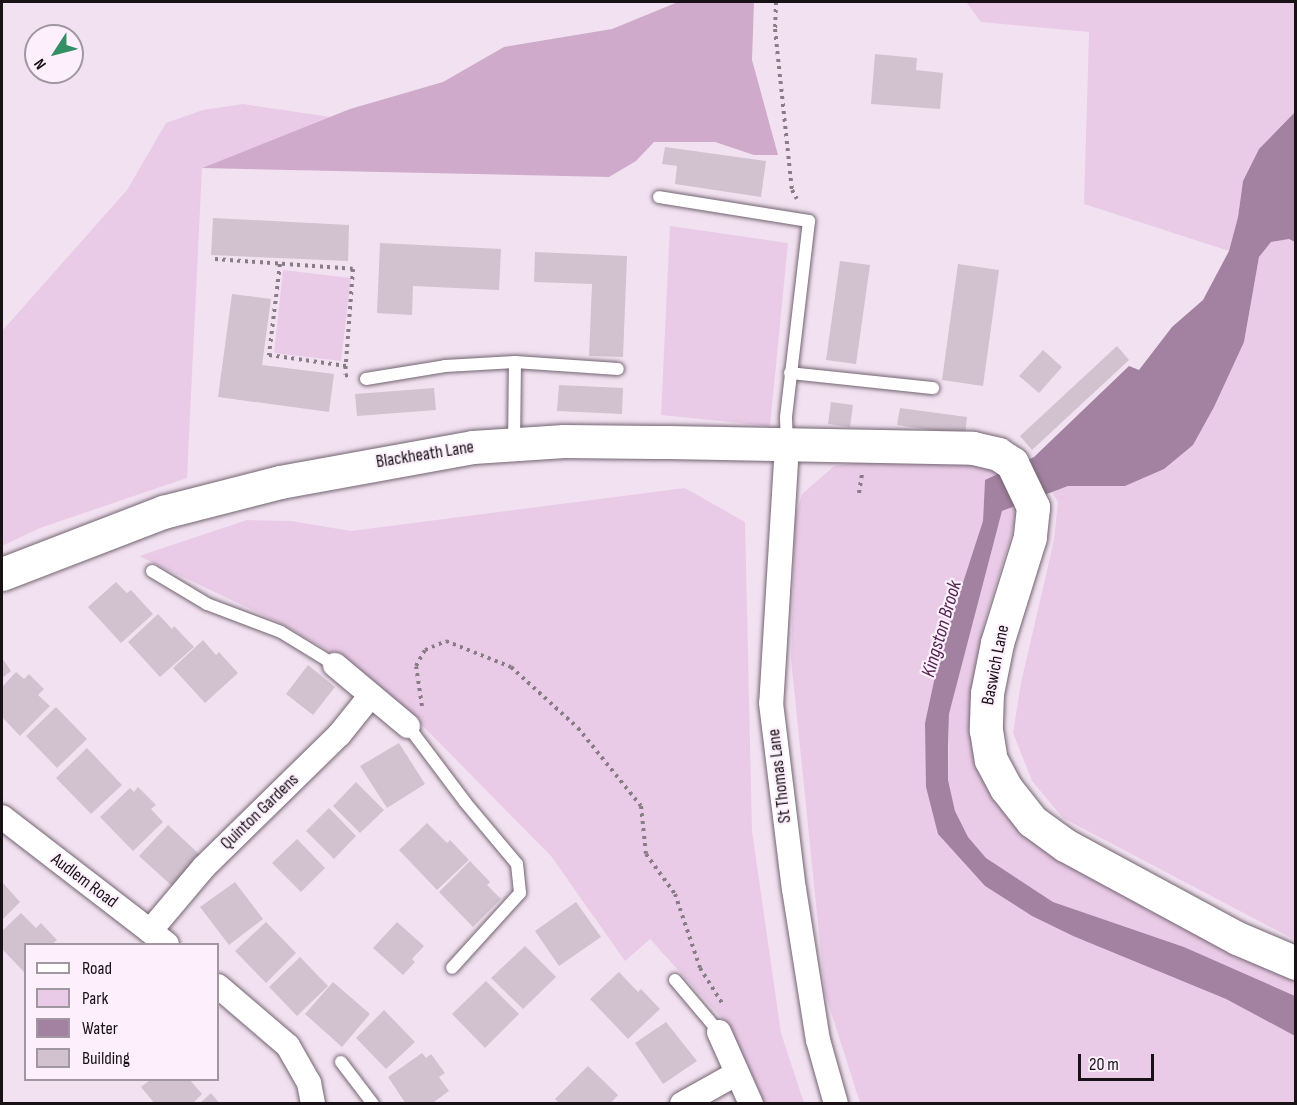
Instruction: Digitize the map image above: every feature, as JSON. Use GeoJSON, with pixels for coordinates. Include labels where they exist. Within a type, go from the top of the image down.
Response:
{"type":"FeatureCollection","features":[{"type":"Feature","properties":{"kind":"street","name":"Blackheath Lane"},"geometry":{"type":"LineString","coordinates":[[2,574],[163,512],[280,482],[368,464],[472,447],[514,443],[668,442],[864,446]]}},
{"type":"Feature","properties":{"kind":"street","name":"St Thomas Lane"},"geometry":{"type":"LineString","coordinates":[[787,445],[771,703],[794,889],[814,1017],[836,1104]]}},
{"type":"Feature","properties":{"kind":"street","name":"Baswich Lane"},"geometry":{"type":"LineString","coordinates":[[864,446],[973,448],[998,454],[1012,463],[1033,507],[1030,537],[998,643],[987,693],[986,730],[991,760],[1006,788],[1032,821],[1065,845],[1237,938],[1296,963]]}},
{"type":"Feature","properties":{"kind":"street"},"geometry":{"type":"LineString","coordinates":[[335,665],[408,726]]}},
{"type":"Feature","properties":{"kind":"street","name":"Quinton Gardens"},"geometry":{"type":"LineString","coordinates":[[158,938],[204,867],[339,735],[371,695]]}},
{"type":"Feature","properties":{"kind":"street","name":"Audlem Road"},"geometry":{"type":"LineString","coordinates":[[2,817],[158,938]]}},
{"type":"Feature","properties":{"kind":"street"},"geometry":{"type":"LineString","coordinates":[[219,987],[288,1046],[309,1083],[313,1104]]}},
{"type":"Feature","properties":{"kind":"street"},"geometry":{"type":"LineString","coordinates":[[719,1032],[751,1104]]}},
{"type":"Feature","properties":{"kind":"street"},"geometry":{"type":"LineString","coordinates":[[682,1104],[736,1074]]}},
{"type":"Feature","properties":{"kind":"lane"},"geometry":{"type":"LineString","coordinates":[[659,196],[809,221],[790,373],[786,418],[787,445]]}},
{"type":"Feature","properties":{"kind":"lane"},"geometry":{"type":"LineString","coordinates":[[514,362],[514,443]]}},
{"type":"Feature","properties":{"kind":"lane"},"geometry":{"type":"LineString","coordinates":[[366,380],[445,366],[514,362],[618,369]]}},
{"type":"Feature","properties":{"kind":"lane"},"geometry":{"type":"LineString","coordinates":[[790,373],[933,388]]}},
{"type":"Feature","properties":{"kind":"lane"},"geometry":{"type":"LineString","coordinates":[[152,571],[207,604],[281,632],[335,665]]}},
{"type":"Feature","properties":{"kind":"lane"},"geometry":{"type":"LineString","coordinates":[[408,726],[465,802],[517,864],[520,893],[452,968]]}},
{"type":"Feature","properties":{"kind":"lane"},"geometry":{"type":"LineString","coordinates":[[675,980],[719,1032]]}},
{"type":"Feature","properties":{"kind":"lane"},"geometry":{"type":"LineString","coordinates":[[341,1062],[373,1104]]}},
{"type":"Feature","properties":{"kind":"path"},"geometry":{"type":"LineString","coordinates":[[776,2],[775,29],[792,190],[809,221]]}},
{"type":"Feature","properties":{"kind":"path"},"geometry":{"type":"LineString","coordinates":[[215,259],[353,269],[345,375],[366,380]]}},
{"type":"Feature","properties":{"kind":"path"},"geometry":{"type":"LineString","coordinates":[[279,264],[269,355],[346,366]]}},
{"type":"Feature","properties":{"kind":"path"},"geometry":{"type":"LineString","coordinates":[[408,726],[422,705],[416,666],[425,650],[446,641],[511,667],[578,728],[641,806],[646,854],[675,894],[700,968],[723,1006]]}},
{"type":"Feature","properties":{"kind":"green space"},"geometry":{"type":"Polygon","coordinates":[[[966,2],[1295,2],[1295,112],[1259,149],[1243,181],[1238,217],[1229,251],[1084,204],[1089,32],[981,22],[966,2]]]}},
{"type":"Feature","properties":{"kind":"green space"},"geometry":{"type":"Polygon","coordinates":[[[243,104],[331,117],[202,168],[187,478],[40,528],[2,546],[2,331],[127,190],[166,123],[203,110],[243,104]]]}},
{"type":"Feature","properties":{"kind":"green space"},"geometry":{"type":"Polygon","coordinates":[[[670,226],[788,243],[770,426],[661,415],[670,226]]]}},
{"type":"Feature","properties":{"kind":"green space"},"geometry":{"type":"Polygon","coordinates":[[[1289,239],[1295,242],[1295,940],[1063,818],[1032,781],[1013,733],[1021,683],[1054,540],[1058,502],[1052,492],[1068,486],[1125,486],[1193,445],[1244,342],[1259,257],[1270,242],[1289,239]]]}},
{"type":"Feature","properties":{"kind":"green space"},"geometry":{"type":"Polygon","coordinates":[[[283,270],[351,278],[341,361],[274,353],[283,270]]]}},
{"type":"Feature","properties":{"kind":"green space"},"geometry":{"type":"Polygon","coordinates":[[[881,460],[1001,464],[1006,471],[985,481],[983,521],[940,653],[925,723],[938,834],[985,886],[1032,916],[1073,936],[1226,999],[1295,1036],[1295,1103],[860,1103],[825,993],[791,659],[795,517],[802,494],[834,466],[881,460]]]}},
{"type":"Feature","properties":{"kind":"green space"},"geometry":{"type":"Polygon","coordinates":[[[685,488],[745,522],[752,831],[781,1033],[804,1103],[765,1103],[727,1024],[650,939],[625,961],[551,856],[412,715],[347,661],[282,624],[139,556],[247,520],[291,521],[351,531],[685,488]]]}},
{"type":"Feature","properties":{"kind":"green space"},"geometry":{"type":"Polygon","coordinates":[[[1021,504],[984,623],[971,704],[1030,836],[1149,911],[1295,975],[1295,996],[1184,947],[1053,902],[986,858],[968,837],[955,811],[948,780],[949,714],[1002,511],[1021,504]]]}},
{"type":"Feature","properties":{"kind":"shaded area"},"geometry":{"type":"Polygon","coordinates":[[[678,2],[754,2],[752,60],[778,155],[754,155],[715,142],[654,142],[636,161],[609,177],[202,168],[350,109],[443,82],[504,47],[612,29],[678,2]]]}},
{"type":"Feature","properties":{"kind":"water"},"geometry":{"type":"Polygon","coordinates":[[[1295,112],[1295,242],[1289,239],[1271,242],[1259,257],[1244,342],[1214,407],[1193,445],[1164,469],[1125,486],[1068,486],[1002,511],[949,714],[948,780],[955,811],[968,837],[986,858],[1053,902],[1184,947],[1295,996],[1295,1036],[1226,999],[1073,936],[1032,916],[985,886],[938,834],[926,787],[925,723],[940,653],[983,521],[985,480],[1034,457],[1129,366],[1139,370],[1172,327],[1203,300],[1229,251],[1238,217],[1243,181],[1259,149],[1295,112]]]}},
{"type":"Feature","properties":{"kind":"building"},"geometry":{"type":"Polygon","coordinates":[[[875,54],[917,58],[916,70],[943,73],[940,109],[871,104],[875,54]]]}},
{"type":"Feature","properties":{"kind":"building"},"geometry":{"type":"Polygon","coordinates":[[[665,147],[766,161],[761,197],[675,184],[677,166],[662,164],[665,147]]]}},
{"type":"Feature","properties":{"kind":"building"},"geometry":{"type":"Polygon","coordinates":[[[213,218],[349,225],[348,261],[211,255],[213,218]]]}},
{"type":"Feature","properties":{"kind":"building"},"geometry":{"type":"Polygon","coordinates":[[[380,243],[501,249],[499,290],[413,286],[412,315],[377,313],[380,243]]]}},
{"type":"Feature","properties":{"kind":"building"},"geometry":{"type":"Polygon","coordinates":[[[535,252],[627,256],[623,357],[589,356],[592,284],[534,282],[535,252]]]}},
{"type":"Feature","properties":{"kind":"building"},"geometry":{"type":"Polygon","coordinates":[[[840,261],[870,265],[856,364],[826,360],[840,261]]]}},
{"type":"Feature","properties":{"kind":"building"},"geometry":{"type":"Polygon","coordinates":[[[958,264],[999,270],[983,386],[942,380],[958,264]]]}},
{"type":"Feature","properties":{"kind":"building"},"geometry":{"type":"Polygon","coordinates":[[[232,294],[271,299],[262,365],[334,374],[329,412],[218,397],[232,294]]]}},
{"type":"Feature","properties":{"kind":"building"},"geometry":{"type":"Polygon","coordinates":[[[1117,346],[1129,360],[1032,450],[1020,436],[1117,346]]]}},
{"type":"Feature","properties":{"kind":"building"},"geometry":{"type":"Polygon","coordinates":[[[1043,350],[1062,367],[1039,393],[1019,376],[1043,350]]]}},
{"type":"Feature","properties":{"kind":"building"},"geometry":{"type":"Polygon","coordinates":[[[559,385],[623,388],[622,414],[557,411],[559,385]]]}},
{"type":"Feature","properties":{"kind":"building"},"geometry":{"type":"Polygon","coordinates":[[[434,388],[436,410],[357,416],[355,394],[434,388]]]}},
{"type":"Feature","properties":{"kind":"building"},"geometry":{"type":"Polygon","coordinates":[[[831,402],[853,405],[850,427],[828,424],[831,402]]]}},
{"type":"Feature","properties":{"kind":"building"},"geometry":{"type":"Polygon","coordinates":[[[900,408],[967,417],[965,435],[897,425],[900,408]]]}},
{"type":"Feature","properties":{"kind":"building"},"geometry":{"type":"Polygon","coordinates":[[[116,582],[127,593],[131,590],[153,614],[121,643],[88,607],[116,582]]]}},
{"type":"Feature","properties":{"kind":"building"},"geometry":{"type":"Polygon","coordinates":[[[158,614],[172,629],[174,626],[194,647],[160,677],[128,642],[158,614]]]}},
{"type":"Feature","properties":{"kind":"building"},"geometry":{"type":"Polygon","coordinates":[[[203,640],[216,655],[219,652],[238,673],[205,703],[173,668],[203,640]]]}},
{"type":"Feature","properties":{"kind":"building"},"geometry":{"type":"Polygon","coordinates":[[[2,658],[11,671],[2,678],[2,658]]]}},
{"type":"Feature","properties":{"kind":"building"},"geometry":{"type":"Polygon","coordinates":[[[308,665],[335,687],[313,715],[286,694],[308,665]]]}},
{"type":"Feature","properties":{"kind":"building"},"geometry":{"type":"Polygon","coordinates":[[[16,672],[24,679],[29,674],[44,689],[38,695],[50,706],[20,736],[2,717],[2,687],[16,672]]]}},
{"type":"Feature","properties":{"kind":"building"},"geometry":{"type":"Polygon","coordinates":[[[56,707],[87,739],[57,768],[26,736],[56,707]]]}},
{"type":"Feature","properties":{"kind":"building"},"geometry":{"type":"Polygon","coordinates":[[[399,743],[425,784],[387,808],[360,766],[399,743]]]}},
{"type":"Feature","properties":{"kind":"building"},"geometry":{"type":"Polygon","coordinates":[[[87,748],[122,785],[91,814],[56,778],[87,748]]]}},
{"type":"Feature","properties":{"kind":"building"},"geometry":{"type":"Polygon","coordinates":[[[356,782],[384,810],[360,833],[333,806],[356,782]]]}},
{"type":"Feature","properties":{"kind":"building"},"geometry":{"type":"Polygon","coordinates":[[[138,787],[156,805],[151,809],[163,822],[133,851],[100,817],[130,788],[134,792],[138,787]]]}},
{"type":"Feature","properties":{"kind":"building"},"geometry":{"type":"Polygon","coordinates":[[[329,808],[356,836],[334,859],[306,831],[329,808]]]}},
{"type":"Feature","properties":{"kind":"building"},"geometry":{"type":"Polygon","coordinates":[[[427,823],[447,843],[450,840],[469,860],[437,890],[399,850],[427,823]]]}},
{"type":"Feature","properties":{"kind":"building"},"geometry":{"type":"Polygon","coordinates":[[[168,825],[200,855],[172,886],[139,856],[168,825]]]}},
{"type":"Feature","properties":{"kind":"building"},"geometry":{"type":"Polygon","coordinates":[[[297,839],[325,868],[301,892],[272,863],[297,839]]]}},
{"type":"Feature","properties":{"kind":"building"},"geometry":{"type":"Polygon","coordinates":[[[470,861],[490,882],[487,885],[501,899],[473,927],[439,892],[470,861]]]}},
{"type":"Feature","properties":{"kind":"building"},"geometry":{"type":"Polygon","coordinates":[[[2,882],[20,902],[2,920],[2,882]]]}},
{"type":"Feature","properties":{"kind":"building"},"geometry":{"type":"Polygon","coordinates":[[[235,882],[263,919],[229,945],[200,907],[235,882]]]}},
{"type":"Feature","properties":{"kind":"building"},"geometry":{"type":"Polygon","coordinates":[[[576,902],[601,937],[559,966],[535,931],[576,902]]]}},
{"type":"Feature","properties":{"kind":"building"},"geometry":{"type":"Polygon","coordinates":[[[21,913],[36,928],[41,923],[57,940],[53,943],[24,943],[24,972],[2,949],[2,931],[21,913]]]}},
{"type":"Feature","properties":{"kind":"building"},"geometry":{"type":"Polygon","coordinates":[[[266,922],[296,953],[266,983],[235,951],[266,922]]]}},
{"type":"Feature","properties":{"kind":"building"},"geometry":{"type":"Polygon","coordinates":[[[397,922],[424,946],[412,959],[415,962],[403,975],[373,948],[397,922]]]}},
{"type":"Feature","properties":{"kind":"building"},"geometry":{"type":"Polygon","coordinates":[[[525,946],[556,977],[523,1009],[491,978],[525,946]]]}},
{"type":"Feature","properties":{"kind":"building"},"geometry":{"type":"Polygon","coordinates":[[[300,957],[328,986],[297,1016],[269,987],[300,957]]]}},
{"type":"Feature","properties":{"kind":"building"},"geometry":{"type":"Polygon","coordinates":[[[619,972],[638,992],[641,989],[660,1009],[628,1039],[590,999],[619,972]]]}},
{"type":"Feature","properties":{"kind":"building"},"geometry":{"type":"Polygon","coordinates":[[[486,981],[519,1014],[485,1048],[452,1014],[486,981]]]}},
{"type":"Feature","properties":{"kind":"building"},"geometry":{"type":"Polygon","coordinates":[[[333,982],[370,1014],[342,1047],[305,1014],[333,982]]]}},
{"type":"Feature","properties":{"kind":"building"},"geometry":{"type":"Polygon","coordinates":[[[384,1010],[415,1042],[386,1069],[356,1038],[384,1010]]]}},
{"type":"Feature","properties":{"kind":"building"},"geometry":{"type":"Polygon","coordinates":[[[666,1022],[697,1061],[663,1084],[635,1043],[666,1022]]]}},
{"type":"Feature","properties":{"kind":"building"},"geometry":{"type":"Polygon","coordinates":[[[422,1053],[426,1058],[431,1054],[445,1073],[439,1077],[449,1091],[431,1104],[406,1104],[388,1077],[422,1053]]]}},
{"type":"Feature","properties":{"kind":"building"},"geometry":{"type":"Polygon","coordinates":[[[588,1066],[618,1095],[610,1104],[560,1104],[555,1099],[588,1066]]]}},
{"type":"Feature","properties":{"kind":"building"},"geometry":{"type":"Polygon","coordinates":[[[149,1081],[191,1081],[202,1094],[192,1104],[155,1104],[141,1087],[149,1081]]]}},
{"type":"Feature","properties":{"kind":"building"},"geometry":{"type":"Polygon","coordinates":[[[211,1093],[220,1104],[199,1104],[211,1093]]]}},
{"type":"Feature","properties":{"kind":"water label","name":"Kingston Brook"},"geometry":{"type":"Point","coordinates":[942,629]}}]}
